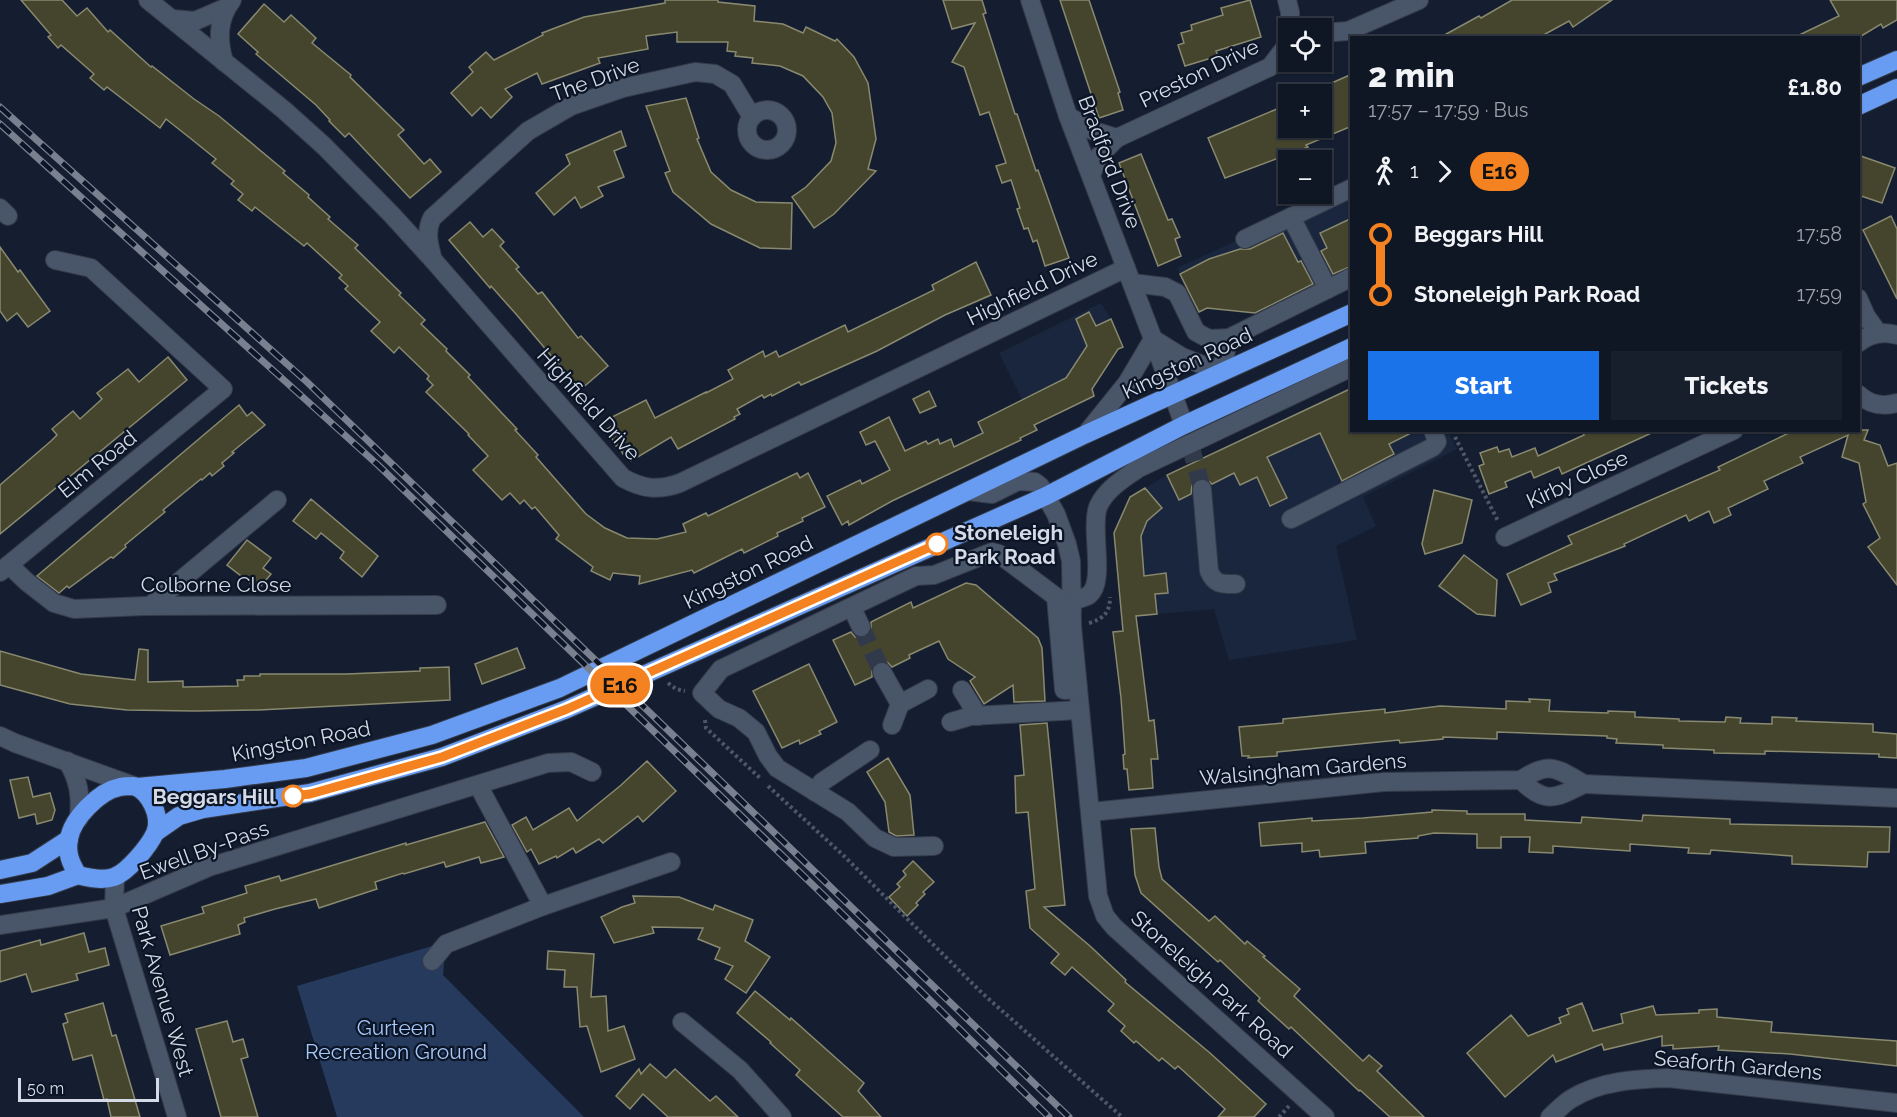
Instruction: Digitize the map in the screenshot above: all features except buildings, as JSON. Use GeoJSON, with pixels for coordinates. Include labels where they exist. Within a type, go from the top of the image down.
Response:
{"type":"FeatureCollection","features":[{"type":"Feature","properties":{"kind":"highway"},"geometry":{"type":"LineString","coordinates":[[1860,76],[1897,60]]}},
{"type":"Feature","properties":{"kind":"highway"},"geometry":{"type":"LineString","coordinates":[[1860,105],[1897,88]]}},
{"type":"Feature","properties":{"kind":"highway","name":"Kingston Road"},"geometry":{"type":"LineString","coordinates":[[136,787],[225,779],[306,768],[432,735],[560,688],[1086,434],[1350,314]]}},
{"type":"Feature","properties":{"kind":"highway"},"geometry":{"type":"LineString","coordinates":[[0,894],[48,886],[78,875],[93,879],[115,877],[143,852],[156,831],[179,816],[203,809],[310,794],[452,753],[567,709],[1046,496],[1184,425],[1350,348]]}},
{"type":"Feature","properties":{"kind":"highway"},"geometry":{"type":"LineString","coordinates":[[78,875],[69,861],[69,839],[79,818],[90,804],[106,793],[119,787],[136,787],[148,798],[156,812],[156,831]]}},
{"type":"Feature","properties":{"kind":"highway"},"geometry":{"type":"LineString","coordinates":[[0,870],[32,863],[69,839]]}},
{"type":"Feature","properties":{"kind":"street","name":"Highfield Drive"},"geometry":{"type":"LineString","coordinates":[[148,0],[292,117],[392,215],[623,478],[645,488],[659,489],[680,483],[1129,275]]}},
{"type":"Feature","properties":{"kind":"street","name":"Bradford Drive"},"geometry":{"type":"LineString","coordinates":[[1030,0],[1068,116],[1184,425]]}},
{"type":"Feature","properties":{"kind":"street"},"geometry":{"type":"LineString","coordinates":[[1287,0],[1291,18]]}},
{"type":"Feature","properties":{"kind":"street"},"geometry":{"type":"LineString","coordinates":[[1332,34],[1348,31],[1419,0]]}},
{"type":"Feature","properties":{"kind":"street"},"geometry":{"type":"LineString","coordinates":[[173,19],[195,21],[228,4]]}},
{"type":"Feature","properties":{"kind":"street"},"geometry":{"type":"LineString","coordinates":[[224,62],[218,39],[228,4]]}},
{"type":"Feature","properties":{"kind":"street","name":"Preston Drive"},"geometry":{"type":"LineString","coordinates":[[1091,175],[1099,156],[1117,138],[1270,68],[1278,57]]}},
{"type":"Feature","properties":{"kind":"street","name":"The Drive"},"geometry":{"type":"LineString","coordinates":[[432,218],[528,131],[571,106],[623,88],[695,72],[715,74],[732,84],[752,117]]}},
{"type":"Feature","properties":{"kind":"street"},"geometry":{"type":"LineString","coordinates":[[1068,116],[1091,130],[1117,138]]}},
{"type":"Feature","properties":{"kind":"street"},"geometry":{"type":"LineString","coordinates":[[1245,239],[1350,189]]}},
{"type":"Feature","properties":{"kind":"street"},"geometry":{"type":"LineString","coordinates":[[392,215],[419,219],[432,218]]}},
{"type":"Feature","properties":{"kind":"street"},"geometry":{"type":"LineString","coordinates":[[1291,217],[1328,289]]}},
{"type":"Feature","properties":{"kind":"street"},"geometry":{"type":"LineString","coordinates":[[432,218],[427,227],[434,261]]}},
{"type":"Feature","properties":{"kind":"street","name":"Elm Road"},"geometry":{"type":"LineString","coordinates":[[5,569],[223,389],[92,268],[55,260]]}},
{"type":"Feature","properties":{"kind":"street"},"geometry":{"type":"LineString","coordinates":[[1129,275],[1177,293],[1196,332],[1209,339],[1229,338],[1350,278]]}},
{"type":"Feature","properties":{"kind":"street"},"geometry":{"type":"LineString","coordinates":[[1860,302],[1878,333]]}},
{"type":"Feature","properties":{"kind":"street"},"geometry":{"type":"LineString","coordinates":[[1860,342],[1878,333],[1897,335]]}},
{"type":"Feature","properties":{"kind":"street"},"geometry":{"type":"LineString","coordinates":[[1086,434],[1126,382],[1153,339],[1182,357],[1221,372],[1229,338]]}},
{"type":"Feature","properties":{"kind":"street"},"geometry":{"type":"LineString","coordinates":[[1068,609],[1089,595],[1095,587],[1097,578],[1095,533],[1098,507],[1120,480],[1138,468],[1350,368]]}},
{"type":"Feature","properties":{"kind":"street"},"geometry":{"type":"LineString","coordinates":[[1860,396],[1876,405],[1897,403]]}},
{"type":"Feature","properties":{"kind":"street"},"geometry":{"type":"LineString","coordinates":[[1291,519],[1433,447],[1437,442],[1434,432]]}},
{"type":"Feature","properties":{"kind":"street","name":"Kirby Close"},"geometry":{"type":"LineString","coordinates":[[1505,537],[1730,432]]}},
{"type":"Feature","properties":{"kind":"street"},"geometry":{"type":"LineString","coordinates":[[968,491],[992,494],[1018,481],[1028,481],[1040,486],[1046,496]]}},
{"type":"Feature","properties":{"kind":"street"},"geometry":{"type":"LineString","coordinates":[[1202,489],[1209,571],[1213,580],[1220,585],[1236,584]]}},
{"type":"Feature","properties":{"kind":"street","name":"Stoneleigh Park Road"},"geometry":{"type":"LineString","coordinates":[[1046,496],[1067,544],[1071,561],[1068,609],[1098,896],[1105,916],[1114,927],[1325,1117]]}},
{"type":"Feature","properties":{"kind":"street"},"geometry":{"type":"LineString","coordinates":[[150,606],[277,500]]}},
{"type":"Feature","properties":{"kind":"street"},"geometry":{"type":"LineString","coordinates":[[934,846],[894,847],[875,838],[848,812],[777,768],[756,732],[738,717],[719,709],[702,693],[721,669],[916,576],[934,574],[992,552],[999,554],[1068,609]]}},
{"type":"Feature","properties":{"kind":"street","name":"Colborne Close"},"geometry":{"type":"LineString","coordinates":[[5,569],[27,582],[54,603],[74,609],[150,606],[437,605]]}},
{"type":"Feature","properties":{"kind":"street"},"geometry":{"type":"LineString","coordinates":[[852,608],[861,627]]}},
{"type":"Feature","properties":{"kind":"street"},"geometry":{"type":"LineString","coordinates":[[1068,609],[1064,690],[1078,689]]}},
{"type":"Feature","properties":{"kind":"street"},"geometry":{"type":"LineString","coordinates":[[882,672],[900,704]]}},
{"type":"Feature","properties":{"kind":"street"},"geometry":{"type":"LineString","coordinates":[[892,725],[900,704],[928,689]]}},
{"type":"Feature","properties":{"kind":"street"},"geometry":{"type":"LineString","coordinates":[[962,690],[978,716]]}},
{"type":"Feature","properties":{"kind":"street"},"geometry":{"type":"LineString","coordinates":[[951,722],[978,716],[1080,710]]}},
{"type":"Feature","properties":{"kind":"street","name":"Kingston Road"},"geometry":{"type":"LineString","coordinates":[[0,736],[136,787]]}},
{"type":"Feature","properties":{"kind":"street"},"geometry":{"type":"LineString","coordinates":[[815,792],[822,782],[870,750]]}},
{"type":"Feature","properties":{"kind":"street"},"geometry":{"type":"LineString","coordinates":[[67,761],[75,772],[79,786],[79,818]]}},
{"type":"Feature","properties":{"kind":"street","name":"Ewell By-Pass"},"geometry":{"type":"LineString","coordinates":[[0,925],[114,908],[208,867],[548,763],[571,762],[592,772]]}},
{"type":"Feature","properties":{"kind":"street","name":"Walsingham Gardens"},"geometry":{"type":"LineString","coordinates":[[1091,812],[1384,782],[1521,780],[1534,771],[1550,767],[1561,770],[1584,784],[1897,798]]}},
{"type":"Feature","properties":{"kind":"street","name":"Walsingham Gardens"},"geometry":{"type":"LineString","coordinates":[[1521,780],[1533,793],[1549,798],[1562,795],[1584,784]]}},
{"type":"Feature","properties":{"kind":"street"},"geometry":{"type":"LineString","coordinates":[[478,785],[543,906]]}},
{"type":"Feature","properties":{"kind":"street"},"geometry":{"type":"LineString","coordinates":[[432,961],[446,945],[543,906],[671,862]]}},
{"type":"Feature","properties":{"kind":"street","name":"Park Avenue West"},"geometry":{"type":"LineString","coordinates":[[115,877],[114,908],[177,1117]]}},
{"type":"Feature","properties":{"kind":"street"},"geometry":{"type":"LineString","coordinates":[[682,1022],[740,1070],[782,1117]]}},
{"type":"Feature","properties":{"kind":"street","name":"Seaforth Gardens"},"geometry":{"type":"LineString","coordinates":[[1550,1117],[1572,1098],[1598,1087],[1633,1079],[1668,1078],[1897,1103]]}},
{"type":"Feature","properties":{"kind":"path"},"geometry":{"type":"LineString","coordinates":[[1453,432],[1505,537]]}},
{"type":"Feature","properties":{"kind":"path"},"geometry":{"type":"LineString","coordinates":[[1068,609],[1101,620],[1110,604],[1109,592]]}},
{"type":"Feature","properties":{"kind":"path"},"geometry":{"type":"LineString","coordinates":[[676,689],[702,693],[706,728],[843,855],[982,993],[1122,1117]]}},
{"type":"Feature","properties":{"kind":"shaded area"},"geometry":{"type":"Polygon","coordinates":[[[1350,188],[1350,269],[1256,316],[1254,312],[1207,308],[1201,311],[1177,268],[1316,204],[1332,204],[1332,197],[1350,188]]]}},
{"type":"Feature","properties":{"kind":"shaded area"},"geometry":{"type":"Polygon","coordinates":[[[1101,303],[1123,347],[1118,349],[1092,389],[1094,396],[1037,423],[1037,430],[999,353],[1101,303]]]}},
{"type":"Feature","properties":{"kind":"shaded area"},"geometry":{"type":"Polygon","coordinates":[[[1350,388],[1350,432],[1448,432],[1457,449],[1363,497],[1376,526],[1336,546],[1357,640],[1229,660],[1214,609],[1122,617],[1114,533],[1127,504],[1145,488],[1167,475],[1350,388]]]}},
{"type":"Feature","properties":{"kind":"green space","name":"Gurteen Recreation Ground"},"geometry":{"type":"Polygon","coordinates":[[[446,942],[443,975],[584,1117],[337,1117],[297,986],[446,942]]]}},
{"type":"Feature","properties":{"kind":"tunnel"},"geometry":{"type":"LineString","coordinates":[[1190,444],[1202,489]]}},
{"type":"Feature","properties":{"kind":"tunnel"},"geometry":{"type":"LineString","coordinates":[[861,627],[882,672]]}},
{"type":"Feature","properties":{"kind":"railway"},"geometry":{"type":"LineString","coordinates":[[0,107],[307,382],[1069,1117]]}},
{"type":"Feature","properties":{"kind":"railway"},"geometry":{"type":"LineString","coordinates":[[0,124],[378,465],[817,889],[1049,1117]]}},
{"type":"Feature","properties":{"kind":"bus line","name":"E16"},"geometry":{"type":"LineString","coordinates":[[293,796],[310,794],[442,757],[567,709],[937,544]]}},
{"type":"Feature","properties":{"kind":"place","name":"Stoneleigh Park Road"},"geometry":{"type":"Point","coordinates":[937,544]}},
{"type":"Feature","properties":{"kind":"place","name":"Beggars Hill"},"geometry":{"type":"Point","coordinates":[293,796]}}]}
